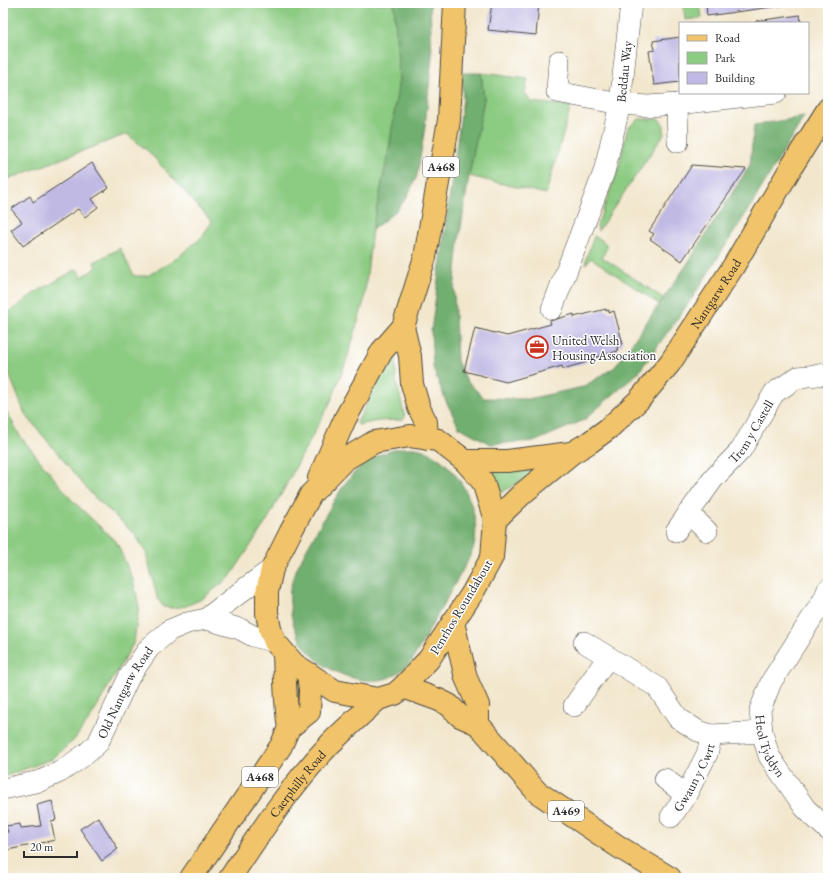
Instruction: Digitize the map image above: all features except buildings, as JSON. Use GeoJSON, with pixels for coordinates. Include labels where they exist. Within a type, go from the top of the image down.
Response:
{"type":"FeatureCollection","features":[{"type":"Feature","properties":{"kind":"main road","name":"A468"},"geometry":{"type":"LineString","coordinates":[[312,494],[345,420],[382,351],[403,327],[425,257],[449,120],[455,3]]}},
{"type":"Feature","properties":{"kind":"main road","name":"Nantgarw Road"},"geometry":{"type":"LineString","coordinates":[[496,520],[523,493],[572,453],[609,428],[639,400],[670,363],[729,273],[792,166],[828,109]]}},
{"type":"Feature","properties":{"kind":"main road"},"geometry":{"type":"LineString","coordinates":[[403,327],[410,356],[412,384],[419,408],[426,422],[427,438]]}},
{"type":"Feature","properties":{"kind":"main road","name":"Penrhos Roundabout"},"geometry":{"type":"LineString","coordinates":[[410,436],[427,438],[438,440],[465,461],[483,482],[496,520],[492,557],[473,592],[429,659],[396,694],[378,699],[336,691],[294,664],[280,648],[270,629],[267,613],[267,592],[272,569],[312,494],[344,460],[374,442],[410,436]]}},
{"type":"Feature","properties":{"kind":"main road","name":"Nantgarw Road"},"geometry":{"type":"LineString","coordinates":[[465,461],[507,461],[572,453]]}},
{"type":"Feature","properties":{"kind":"main road"},"geometry":{"type":"LineString","coordinates":[[452,622],[466,678],[478,705],[478,724]]}},
{"type":"Feature","properties":{"kind":"main road"},"geometry":{"type":"LineString","coordinates":[[280,648],[286,691],[286,709],[290,728]]}},
{"type":"Feature","properties":{"kind":"main road","name":"A468"},"geometry":{"type":"LineString","coordinates":[[191,878],[281,746],[290,728],[309,712],[310,690],[308,673]]}},
{"type":"Feature","properties":{"kind":"main road","name":"A469"},"geometry":{"type":"LineString","coordinates":[[403,687],[439,700],[449,705],[460,716],[478,724],[537,792],[670,878]]}},
{"type":"Feature","properties":{"kind":"main road","name":"Caerphilly Road"},"geometry":{"type":"LineString","coordinates":[[230,878],[270,818],[304,775],[331,743],[378,699]]}},
{"type":"Feature","properties":{"kind":"street","name":"Beddau Way"},"geometry":{"type":"LineString","coordinates":[[631,3],[620,104],[648,106],[767,94]]}},
{"type":"Feature","properties":{"kind":"street"},"geometry":{"type":"LineString","coordinates":[[552,309],[604,172],[620,104],[557,92],[559,61]]}},
{"type":"Feature","properties":{"kind":"street"},"geometry":{"type":"LineString","coordinates":[[677,104],[678,142]]}},
{"type":"Feature","properties":{"kind":"street","name":"Trem y Castell"},"geometry":{"type":"LineString","coordinates":[[676,531],[713,479],[741,450],[774,393],[798,377],[828,374]]}},
{"type":"Feature","properties":{"kind":"street"},"geometry":{"type":"LineString","coordinates":[[688,514],[708,531]]}},
{"type":"Feature","properties":{"kind":"street","name":"Old Nantgarw Road"},"geometry":{"type":"LineString","coordinates":[[3,789],[40,781],[60,772],[86,754],[98,743],[129,677],[149,648],[170,630],[187,623],[206,619],[247,586],[272,569]]}},
{"type":"Feature","properties":{"kind":"street","name":"Heol Tyddyn"},"geometry":{"type":"LineString","coordinates":[[828,589],[824,599],[771,682],[760,710],[762,732],[769,756],[804,808],[828,830]]}},
{"type":"Feature","properties":{"kind":"street","name":"Old Nantgarw Road"},"geometry":{"type":"LineString","coordinates":[[206,619],[240,629],[280,648]]}},
{"type":"Feature","properties":{"kind":"street","name":"Gwaun y Cwrt"},"geometry":{"type":"LineString","coordinates":[[584,642],[657,686],[678,718],[698,731],[712,735],[762,732]]}},
{"type":"Feature","properties":{"kind":"street"},"geometry":{"type":"LineString","coordinates":[[574,706],[608,657]]}},
{"type":"Feature","properties":{"kind":"street","name":"Gwaun y Cwrt"},"geometry":{"type":"LineString","coordinates":[[671,817],[686,795],[707,754],[712,735]]}},
{"type":"Feature","properties":{"kind":"street"},"geometry":{"type":"LineString","coordinates":[[665,779],[686,795]]}},
{"type":"Feature","properties":{"kind":"green space"},"geometry":{"type":"Polygon","coordinates":[[[3,3],[394,3],[399,79],[389,151],[372,230],[364,301],[348,356],[332,399],[268,519],[230,577],[202,599],[186,606],[173,608],[163,607],[157,597],[146,553],[135,534],[93,496],[25,414],[9,374],[3,343],[3,317],[33,294],[77,269],[82,277],[96,268],[94,262],[120,248],[134,276],[147,276],[173,261],[201,238],[212,222],[148,151],[127,134],[3,181],[3,3]]]}},
{"type":"Feature","properties":{"kind":"green space"},"geometry":{"type":"Polygon","coordinates":[[[394,3],[430,3],[432,56],[425,127],[417,176],[407,197],[398,209],[372,230],[389,151],[399,79],[394,3]]]}},
{"type":"Feature","properties":{"kind":"green space"},"geometry":{"type":"Polygon","coordinates":[[[683,3],[700,3],[702,18],[685,20],[683,3]]]}},
{"type":"Feature","properties":{"kind":"green space"},"geometry":{"type":"Polygon","coordinates":[[[462,73],[481,73],[484,99],[469,176],[459,240],[454,290],[457,361],[466,380],[484,398],[528,399],[583,387],[615,367],[686,266],[750,165],[754,125],[804,117],[752,204],[693,297],[638,373],[584,420],[536,441],[490,444],[459,427],[445,399],[433,368],[431,331],[463,99],[462,73]]]}},
{"type":"Feature","properties":{"kind":"green space"},"geometry":{"type":"Polygon","coordinates":[[[481,73],[528,79],[525,93],[531,102],[571,106],[546,194],[469,176],[484,99],[481,73]]]}},
{"type":"Feature","properties":{"kind":"green space"},"geometry":{"type":"Polygon","coordinates":[[[639,119],[659,119],[664,125],[664,134],[598,231],[597,226],[618,170],[627,131],[630,126],[639,119]]]}},
{"type":"Feature","properties":{"kind":"green space"},"geometry":{"type":"Polygon","coordinates":[[[594,236],[606,244],[606,249],[602,257],[663,298],[659,304],[591,258],[586,264],[586,259],[594,236]]]}},
{"type":"Feature","properties":{"kind":"green space"},"geometry":{"type":"Polygon","coordinates":[[[392,354],[396,355],[396,379],[405,418],[402,420],[378,421],[358,425],[357,423],[392,354]]]}},
{"type":"Feature","properties":{"kind":"green space"},"geometry":{"type":"Polygon","coordinates":[[[3,405],[20,436],[71,499],[117,543],[133,580],[139,606],[134,642],[91,717],[74,740],[52,759],[3,777],[3,405]]]}},
{"type":"Feature","properties":{"kind":"green space"},"geometry":{"type":"Polygon","coordinates":[[[402,448],[417,448],[426,451],[437,457],[448,466],[457,477],[470,501],[474,515],[476,528],[474,544],[466,564],[413,659],[395,675],[388,678],[374,681],[357,679],[333,671],[305,647],[294,626],[290,607],[290,589],[299,564],[344,485],[352,475],[373,458],[386,452],[402,448]]]}},
{"type":"Feature","properties":{"kind":"green space"},"geometry":{"type":"Polygon","coordinates":[[[541,468],[501,493],[489,469],[541,468]]]}},
{"type":"Feature","properties":{"kind":"place","name":"United Welsh Housing Association"},"geometry":{"type":"Point","coordinates":[537,347]}}]}
